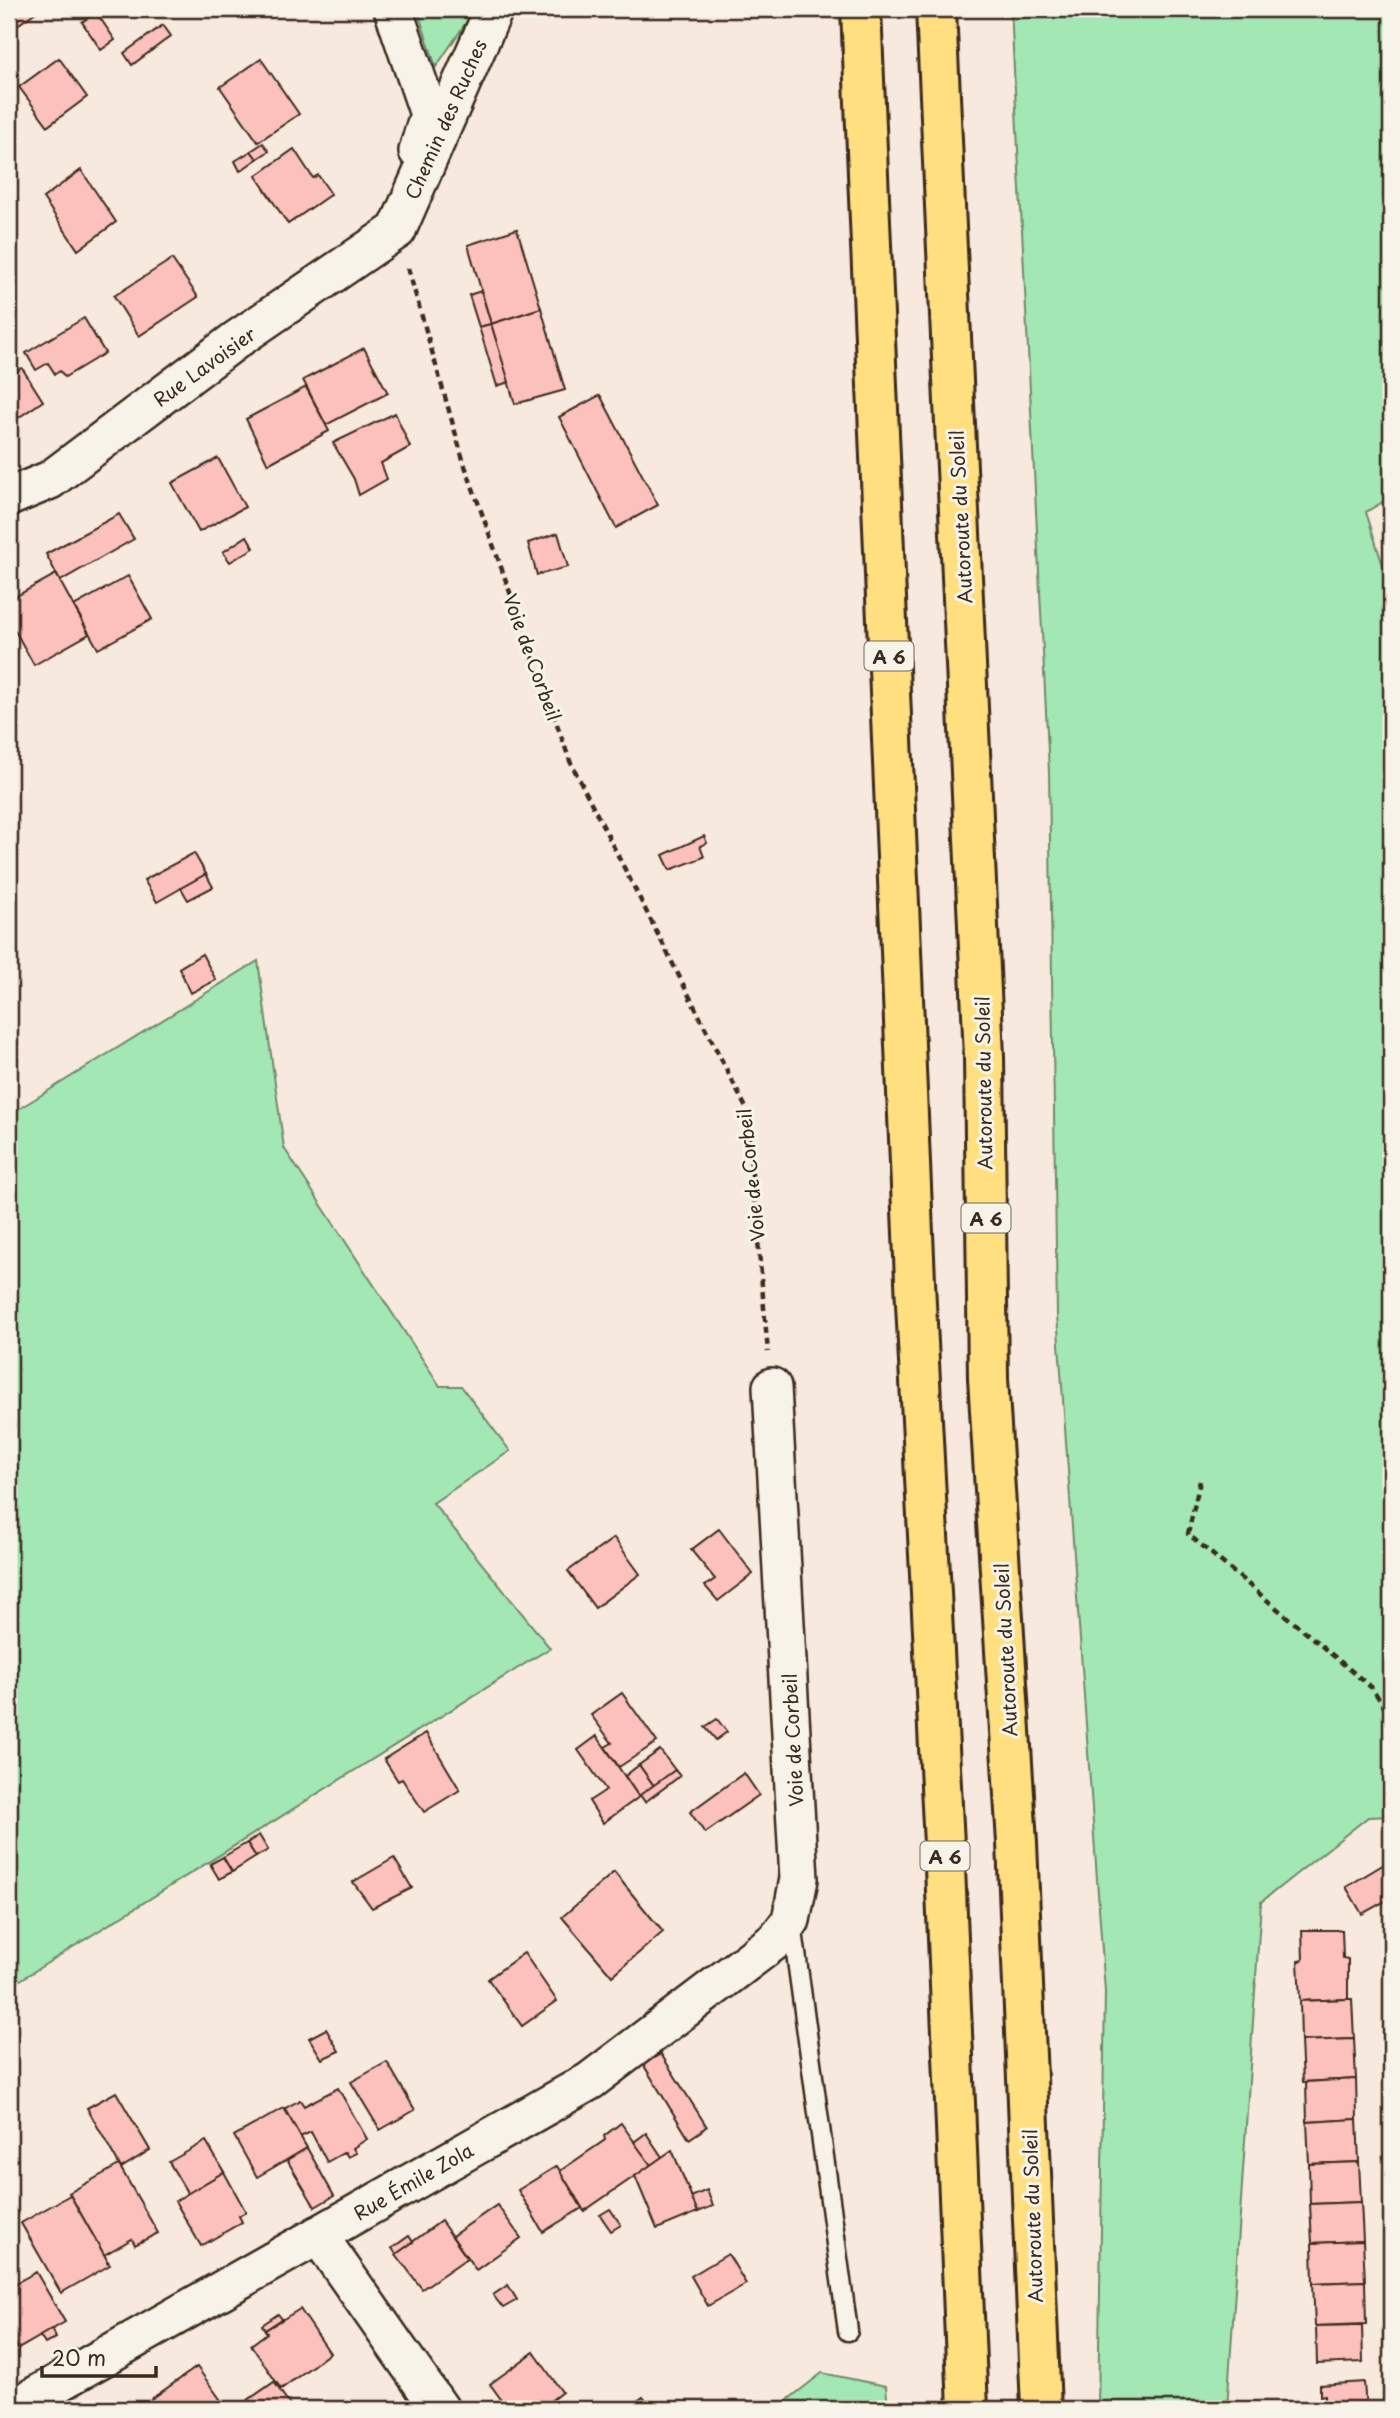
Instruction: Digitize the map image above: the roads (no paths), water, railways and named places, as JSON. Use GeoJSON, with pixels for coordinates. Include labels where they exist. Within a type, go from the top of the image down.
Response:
{"type":"FeatureCollection","features":[{"type":"Feature","properties":{"kind":"highway","name":"A 6"},"geometry":{"type":"LineString","coordinates":[[861,9],[915,1290],[944,1844],[968,2409]]}},
{"type":"Feature","properties":{"kind":"highway","name":"Autoroute du Soleil"},"geometry":{"type":"LineString","coordinates":[[936,9],[984,1058],[988,1378],[1017,1843],[1041,2409]]}},
{"type":"Feature","properties":{"kind":"street"},"geometry":{"type":"LineString","coordinates":[[393,9],[429,114],[397,230]]}},
{"type":"Feature","properties":{"kind":"street","name":"Chemin des Ruches"},"geometry":{"type":"LineString","coordinates":[[397,230],[494,9]]}},
{"type":"Feature","properties":{"kind":"street","name":"Rue Lavoisier"},"geometry":{"type":"LineString","coordinates":[[9,497],[50,480],[236,340],[397,230]]}},
{"type":"Feature","properties":{"kind":"street","name":"Voie de Corbeil"},"geometry":{"type":"LineString","coordinates":[[772,1387],[799,1879],[791,1920]]}},
{"type":"Feature","properties":{"kind":"street","name":"Rue Émile Zola"},"geometry":{"type":"LineString","coordinates":[[12,2409],[590,2081],[776,1940],[791,1920]]}},
{"type":"Feature","properties":{"kind":"street"},"geometry":{"type":"LineString","coordinates":[[318,2235],[440,2409]]}},
{"type":"Feature","properties":{"kind":"lane","name":"Voie de Corbeil"},"geometry":{"type":"LineString","coordinates":[[791,1920],[848,2331]]}}]}
